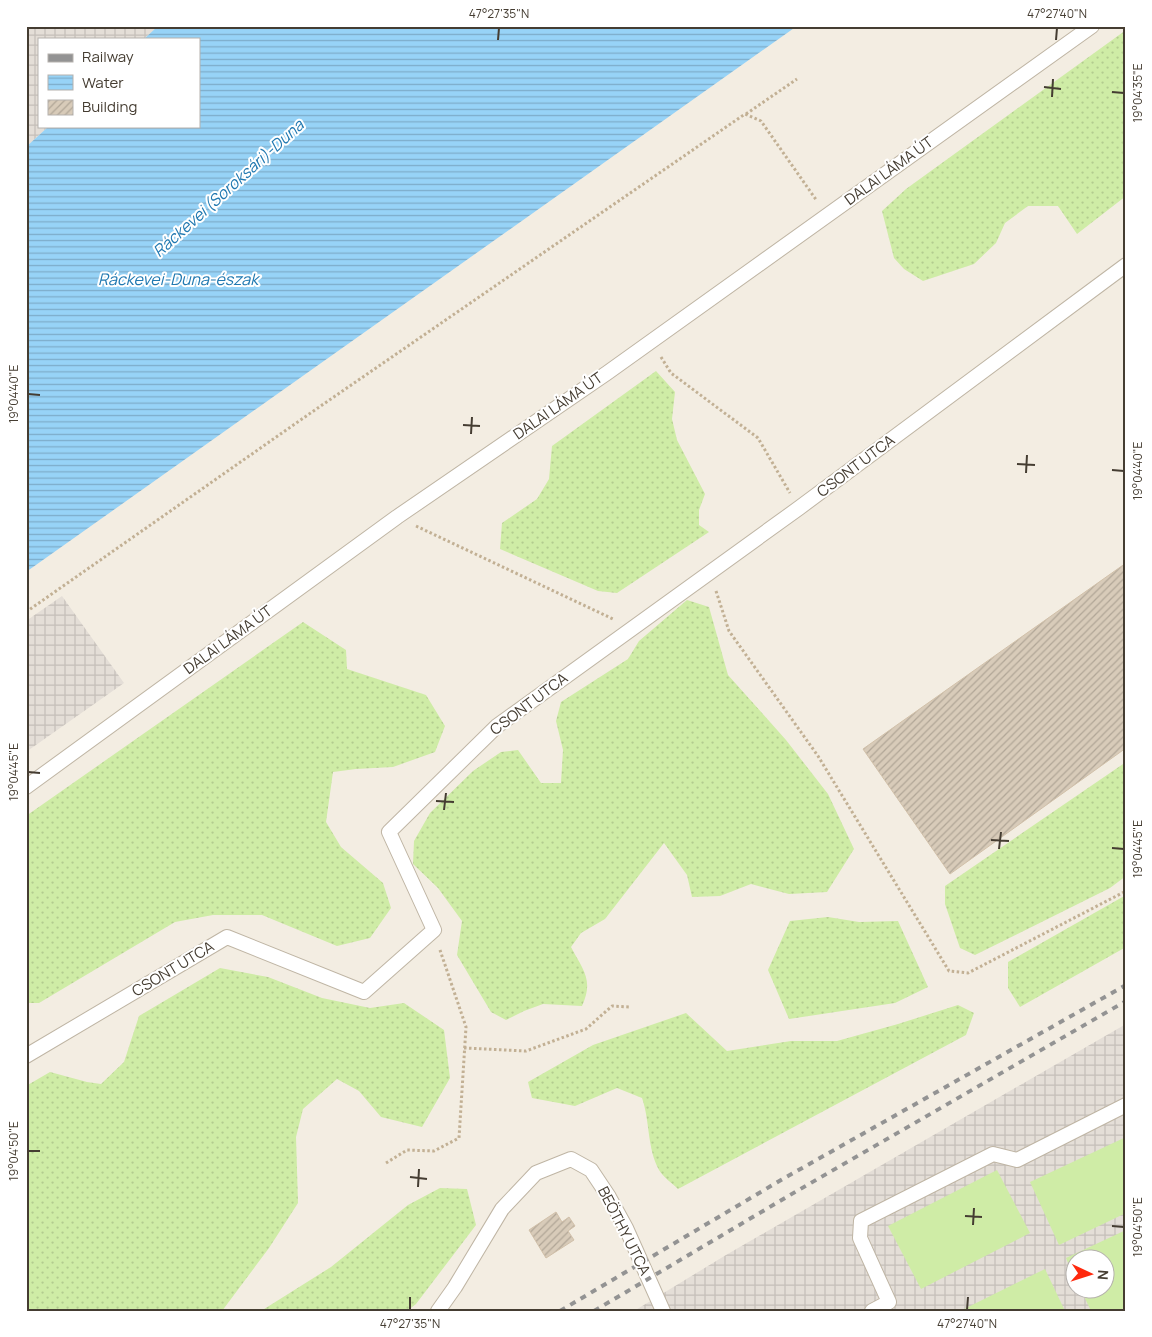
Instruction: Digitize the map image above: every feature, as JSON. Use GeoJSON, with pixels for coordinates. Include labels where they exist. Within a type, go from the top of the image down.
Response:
{"type":"FeatureCollection","features":[{"type":"Feature","properties":{"kind":"lane","name":"DALAI LÁMA ÚT"},"geometry":{"type":"LineString","coordinates":[[26,787],[397,517],[651,341],[1092,26]]}},
{"type":"Feature","properties":{"kind":"lane","name":"CSONT UTCA"},"geometry":{"type":"LineString","coordinates":[[26,1056],[227,936],[364,992],[434,930],[390,832],[497,726],[799,508],[1126,266]]}},
{"type":"Feature","properties":{"kind":"lane"},"geometry":{"type":"LineString","coordinates":[[872,1311],[891,1307],[860,1238],[861,1221],[993,1154],[1017,1160],[1126,1105]]}},
{"type":"Feature","properties":{"kind":"lane","name":"BEÖTHY UTCA"},"geometry":{"type":"LineString","coordinates":[[438,1311],[455,1287],[502,1209],[536,1173],[570,1159],[591,1170],[609,1197],[626,1228],[662,1311]]}},
{"type":"Feature","properties":{"kind":"path"},"geometry":{"type":"LineString","coordinates":[[26,612],[312,412],[797,79]]}},
{"type":"Feature","properties":{"kind":"path"},"geometry":{"type":"LineString","coordinates":[[745,114],[761,121],[827,215]]}},
{"type":"Feature","properties":{"kind":"path"},"geometry":{"type":"LineString","coordinates":[[651,341],[671,373],[758,438],[799,508]]}},
{"type":"Feature","properties":{"kind":"path"},"geometry":{"type":"LineString","coordinates":[[397,517],[632,628]]}},
{"type":"Feature","properties":{"kind":"path"},"geometry":{"type":"LineString","coordinates":[[710,572],[729,631],[818,756],[949,971],[968,972],[1126,891]]}},
{"type":"Feature","properties":{"kind":"path"},"geometry":{"type":"LineString","coordinates":[[386,1163],[407,1150],[434,1151],[459,1138],[466,1027],[434,930]]}},
{"type":"Feature","properties":{"kind":"path"},"geometry":{"type":"LineString","coordinates":[[464,1048],[526,1050],[586,1029],[612,1006],[628,1007]]}},
{"type":"Feature","properties":{"kind":"shaded area"},"geometry":{"type":"Polygon","coordinates":[[[26,26],[158,26],[145,38],[38,38],[38,128],[47,128],[26,147],[26,26]]]}},
{"type":"Feature","properties":{"kind":"shaded area"},"geometry":{"type":"Polygon","coordinates":[[[62,596],[124,683],[26,752],[26,621],[62,596]]]}},
{"type":"Feature","properties":{"kind":"shaded area"},"geometry":{"type":"Polygon","coordinates":[[[1126,1024],[1126,1311],[634,1311],[726,1255],[1126,1024]]]}},
{"type":"Feature","properties":{"kind":"green space"},"geometry":{"type":"Polygon","coordinates":[[[1126,30],[1126,196],[1077,234],[1058,206],[1028,206],[1005,223],[996,243],[974,264],[923,281],[904,269],[894,258],[882,211],[906,189],[1126,30]]]}},
{"type":"Feature","properties":{"kind":"green space"},"geometry":{"type":"Polygon","coordinates":[[[656,371],[675,392],[672,419],[677,440],[705,494],[699,510],[699,525],[709,532],[617,593],[598,591],[500,549],[502,523],[537,499],[549,479],[552,446],[656,371]]]}},
{"type":"Feature","properties":{"kind":"green space"},"geometry":{"type":"Polygon","coordinates":[[[687,600],[709,607],[728,675],[786,740],[828,794],[854,849],[827,892],[789,894],[751,884],[720,896],[692,897],[687,875],[664,843],[605,919],[581,933],[571,947],[583,969],[587,982],[582,1006],[543,1004],[506,1020],[491,1012],[457,955],[462,921],[438,888],[413,864],[414,841],[430,813],[473,771],[501,752],[518,750],[541,783],[561,783],[563,750],[556,721],[561,702],[628,659],[639,641],[687,600]]]}},
{"type":"Feature","properties":{"kind":"green space"},"geometry":{"type":"Polygon","coordinates":[[[303,622],[346,650],[347,669],[426,695],[445,726],[435,752],[393,767],[333,772],[326,822],[341,847],[383,883],[391,908],[370,938],[337,946],[262,915],[213,915],[175,922],[39,1003],[26,1003],[26,816],[303,622]]]}},
{"type":"Feature","properties":{"kind":"green space"},"geometry":{"type":"Polygon","coordinates":[[[1126,762],[1126,876],[1110,888],[975,955],[960,948],[945,904],[945,886],[1126,762]]]}},
{"type":"Feature","properties":{"kind":"green space"},"geometry":{"type":"Polygon","coordinates":[[[1126,895],[1126,947],[1020,1007],[1008,988],[1008,962],[1126,895]]]}},
{"type":"Feature","properties":{"kind":"green space"},"geometry":{"type":"Polygon","coordinates":[[[828,917],[859,922],[898,921],[928,987],[895,1003],[789,1019],[768,970],[790,921],[828,917]]]}},
{"type":"Feature","properties":{"kind":"green space"},"geometry":{"type":"Polygon","coordinates":[[[220,968],[268,977],[322,998],[370,1008],[404,1003],[444,1030],[450,1078],[422,1127],[381,1117],[359,1091],[337,1079],[303,1109],[296,1137],[298,1203],[269,1248],[222,1311],[26,1311],[26,1086],[50,1072],[101,1084],[124,1062],[139,1016],[220,968]]]}},
{"type":"Feature","properties":{"kind":"green space"},"geometry":{"type":"Polygon","coordinates":[[[958,1005],[974,1013],[966,1035],[678,1189],[665,1178],[655,1162],[642,1098],[617,1088],[575,1106],[532,1098],[528,1082],[593,1045],[686,1013],[727,1051],[791,1041],[837,1041],[958,1005]]]}},
{"type":"Feature","properties":{"kind":"green space"},"geometry":{"type":"Polygon","coordinates":[[[1126,1137],[1126,1213],[1059,1245],[1030,1182],[1126,1137]]]}},
{"type":"Feature","properties":{"kind":"green space"},"geometry":{"type":"Polygon","coordinates":[[[997,1170],[1030,1233],[921,1289],[888,1226],[997,1170]]]}},
{"type":"Feature","properties":{"kind":"green space"},"geometry":{"type":"Polygon","coordinates":[[[440,1188],[467,1189],[476,1225],[416,1304],[407,1311],[261,1311],[331,1267],[408,1205],[440,1188]]]}},
{"type":"Feature","properties":{"kind":"green space"},"geometry":{"type":"Polygon","coordinates":[[[1126,1230],[1126,1307],[1118,1311],[1091,1311],[1086,1300],[1114,1300],[1114,1250],[1083,1250],[1126,1230]]]}},
{"type":"Feature","properties":{"kind":"green space"},"geometry":{"type":"Polygon","coordinates":[[[1045,1269],[1065,1311],[960,1311],[1045,1269]]]}},
{"type":"Feature","properties":{"kind":"water","name":"Ráckevei-Duna-észak"},"geometry":{"type":"Polygon","coordinates":[[[158,26],[797,26],[26,572],[26,147],[47,128],[200,128],[200,38],[145,38],[158,26]]]}},
{"type":"Feature","properties":{"kind":"building"},"geometry":{"type":"Polygon","coordinates":[[[1126,563],[1126,748],[950,874],[863,749],[1126,563]]]}},
{"type":"Feature","properties":{"kind":"building"},"geometry":{"type":"Polygon","coordinates":[[[556,1212],[562,1222],[569,1217],[575,1226],[568,1231],[574,1240],[546,1258],[529,1230],[556,1212]]]}},
{"type":"Feature","properties":{"kind":"railway"},"geometry":{"type":"LineString","coordinates":[[560,1311],[781,1180],[1126,985]]}},
{"type":"Feature","properties":{"kind":"railway"},"geometry":{"type":"LineString","coordinates":[[594,1311],[790,1195],[1126,1001]]}},
{"type":"Feature","properties":{"kind":"water label","name":"Ráckevei (Soroksári)-Duna"},"geometry":{"type":"Point","coordinates":[228,188]}}]}
